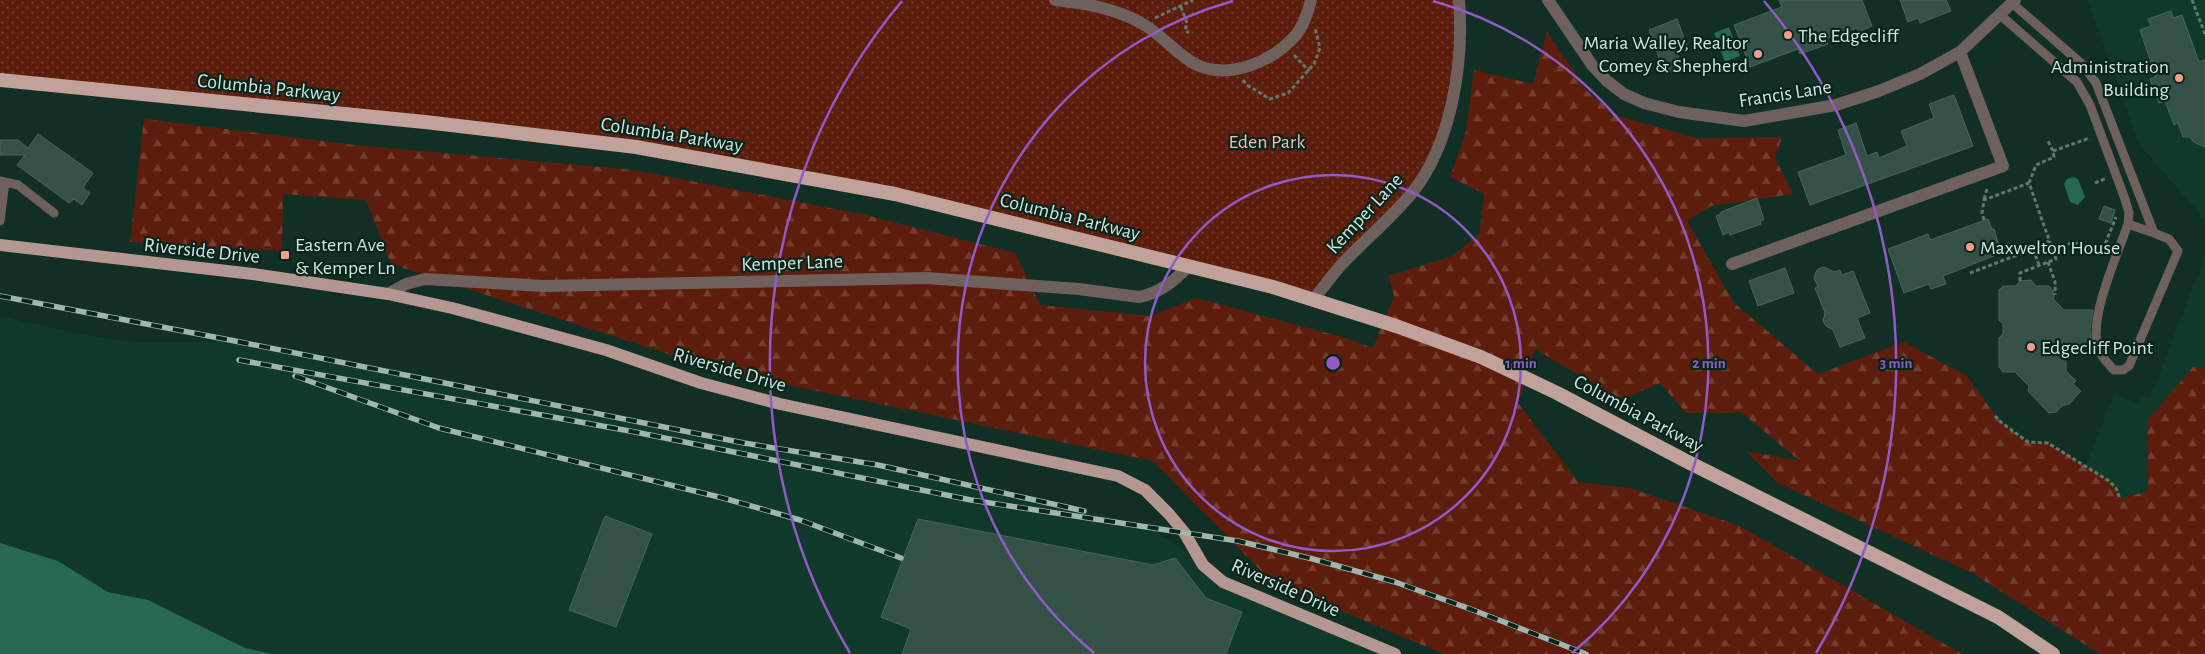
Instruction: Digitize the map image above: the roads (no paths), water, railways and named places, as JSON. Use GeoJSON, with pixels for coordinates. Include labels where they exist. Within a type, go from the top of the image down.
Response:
{"type":"FeatureCollection","features":[{"type":"Feature","properties":{"kind":"highway","name":"Columbia Parkway"},"geometry":{"type":"LineString","coordinates":[[0,80],[435,124],[636,147],[895,194],[1273,287],[1362,315],[1481,357],[1557,393],[1686,461],[1998,617],[2053,654]]}},
{"type":"Feature","properties":{"kind":"main road","name":"Riverside Drive"},"geometry":{"type":"LineString","coordinates":[[0,245],[253,274],[388,294],[452,308],[606,350],[702,383],[780,404],[1118,476],[1145,490],[1169,514],[1184,532],[1203,565],[1223,582],[1395,654]]}},
{"type":"Feature","properties":{"kind":"street"},"geometry":{"type":"LineString","coordinates":[[1055,0],[1118,13],[1146,26],[1196,65],[1216,71],[1235,70],[1265,59],[1285,45],[1296,34],[1307,14],[1311,0]]}},
{"type":"Feature","properties":{"kind":"street","name":"Kemper Lane"},"geometry":{"type":"LineString","coordinates":[[1314,300],[1342,264],[1388,220],[1413,191],[1443,136],[1448,122],[1457,72],[1460,29],[1459,0]]}},
{"type":"Feature","properties":{"kind":"street","name":"Francis Lane"},"geometry":{"type":"LineString","coordinates":[[1548,0],[1592,65],[1607,81],[1624,94],[1644,103],[1679,112],[1744,121],[1836,105],[1920,74],[1960,52],[2014,1]]}},
{"type":"Feature","properties":{"kind":"street"},"geometry":{"type":"LineString","coordinates":[[1732,264],[2003,166],[1960,52]]}},
{"type":"Feature","properties":{"kind":"street","name":"Kemper Lane"},"geometry":{"type":"LineString","coordinates":[[388,294],[406,284],[425,280],[544,286],[926,278],[1139,296],[1149,295],[1176,281],[1188,266]]}},
{"type":"Feature","properties":{"kind":"lane"},"geometry":{"type":"LineString","coordinates":[[2014,1],[2084,65],[2096,83],[2154,234]]}},
{"type":"Feature","properties":{"kind":"lane"},"geometry":{"type":"LineString","coordinates":[[1999,14],[2077,82],[2090,105],[2125,199],[2129,213],[2128,224],[2096,316],[2097,344],[2103,358],[2114,370],[2123,370],[2129,366],[2178,251],[2168,239],[2128,224]]}},
{"type":"Feature","properties":{"kind":"lane"},"geometry":{"type":"LineString","coordinates":[[2096,122],[2110,117]]}},
{"type":"Feature","properties":{"kind":"lane"},"geometry":{"type":"LineString","coordinates":[[0,221],[2,181],[18,185],[54,213]]}},
{"type":"Feature","properties":{"kind":"railway"},"geometry":{"type":"LineString","coordinates":[[0,296],[744,443],[878,465],[1084,511]]}},
{"type":"Feature","properties":{"kind":"railway"},"geometry":{"type":"LineString","coordinates":[[239,360],[635,432],[971,500],[1238,541],[1313,559],[1395,582],[1586,654]]}},
{"type":"Feature","properties":{"kind":"railway"},"geometry":{"type":"LineString","coordinates":[[295,376],[439,428],[723,498],[800,520],[901,558]]}},
{"type":"Feature","properties":{"kind":"place","name":"The Edgecliff"},"geometry":{"type":"Point","coordinates":[1788,35]}},
{"type":"Feature","properties":{"kind":"place","name":"Maria Walley, Realtor Comey & Shepherd"},"geometry":{"type":"Point","coordinates":[1758,54]}},
{"type":"Feature","properties":{"kind":"place","name":"Administration Building"},"geometry":{"type":"Point","coordinates":[2179,78]}},
{"type":"Feature","properties":{"kind":"place","name":"Maxwelton House"},"geometry":{"type":"Point","coordinates":[1970,247]}},
{"type":"Feature","properties":{"kind":"place","name":"Eastern Ave & Kemper Ln"},"geometry":{"type":"Point","coordinates":[285,255]}},
{"type":"Feature","properties":{"kind":"place","name":"Edgecliff Point"},"geometry":{"type":"Point","coordinates":[2031,347]}},
{"type":"Feature","properties":{"kind":"park label","name":"Eden Park"},"geometry":{"type":"Point","coordinates":[1267,141]}}]}
